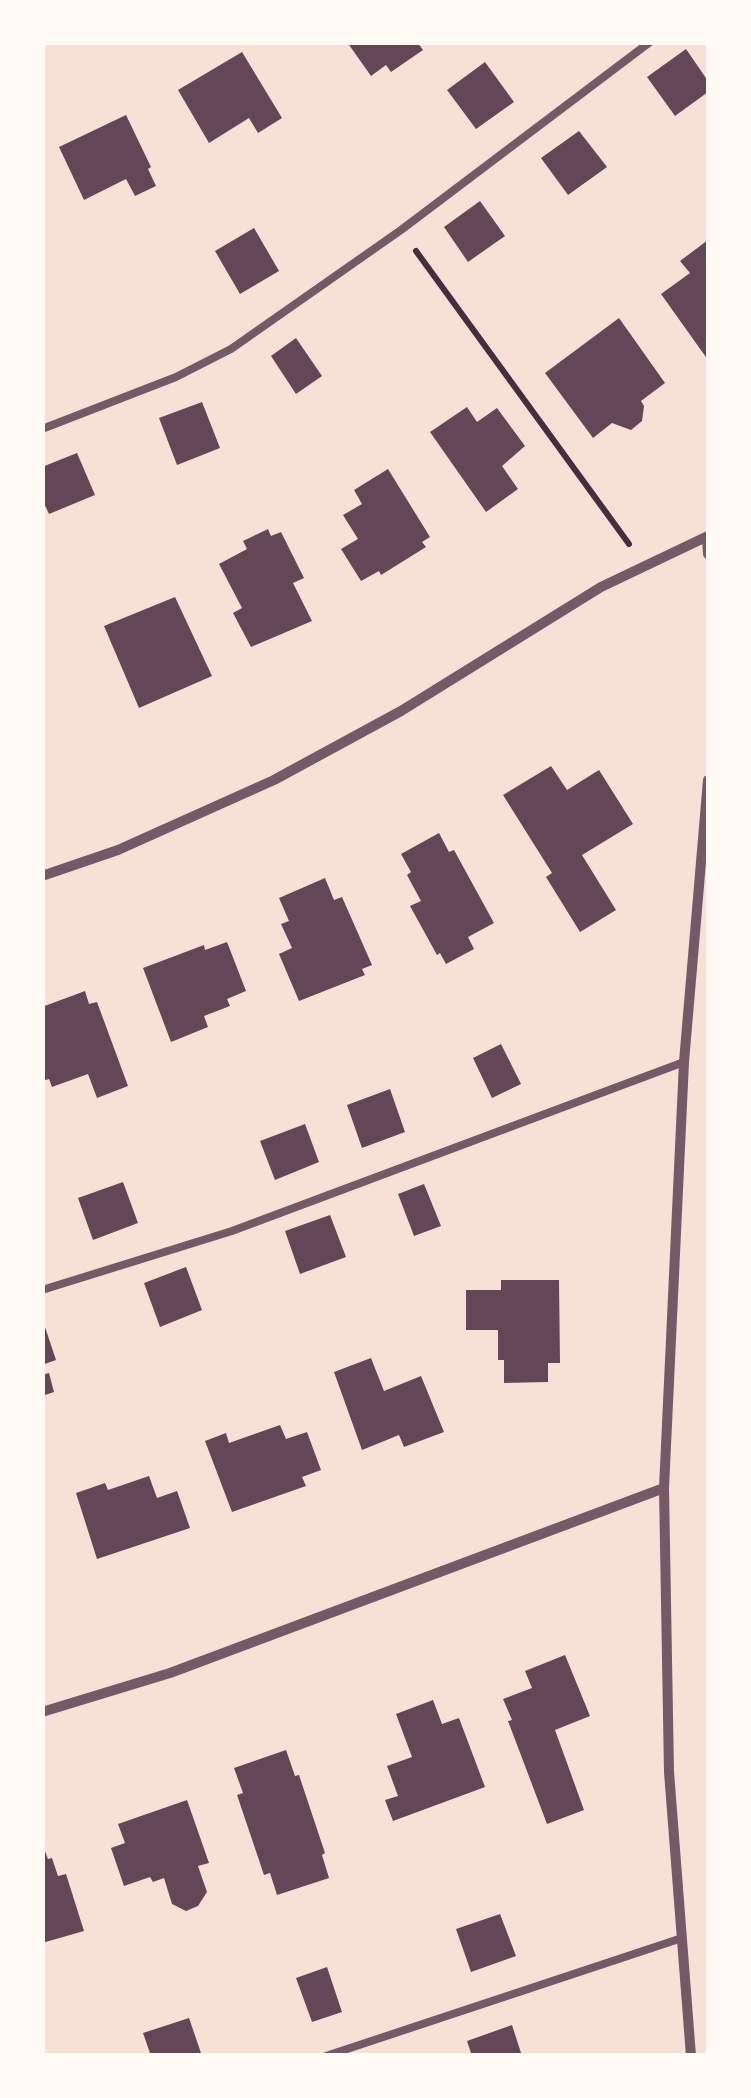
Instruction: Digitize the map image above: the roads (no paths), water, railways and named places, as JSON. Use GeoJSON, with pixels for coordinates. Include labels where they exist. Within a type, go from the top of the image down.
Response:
{"type":"FeatureCollection","features":[{"type":"Feature","properties":{"kind":"street"},"geometry":{"type":"LineString","coordinates":[[42,876],[118,850],[274,780],[402,711],[602,587],[642,567],[708,537],[708,554]]}},
{"type":"Feature","properties":{"kind":"street"},"geometry":{"type":"LineString","coordinates":[[692,2056],[669,1772],[664,1488],[684,1062],[708,780]]}},
{"type":"Feature","properties":{"kind":"street"},"geometry":{"type":"LineString","coordinates":[[42,1712],[170,1672],[664,1488]]}},
{"type":"Feature","properties":{"kind":"lane"},"geometry":{"type":"LineString","coordinates":[[42,428],[176,377],[230,349],[401,230],[650,42]]}},
{"type":"Feature","properties":{"kind":"lane"},"geometry":{"type":"LineString","coordinates":[[42,1290],[232,1231],[684,1062]]}},
{"type":"Feature","properties":{"kind":"lane"},"geometry":{"type":"LineString","coordinates":[[326,2056],[682,1938]]}}]}
